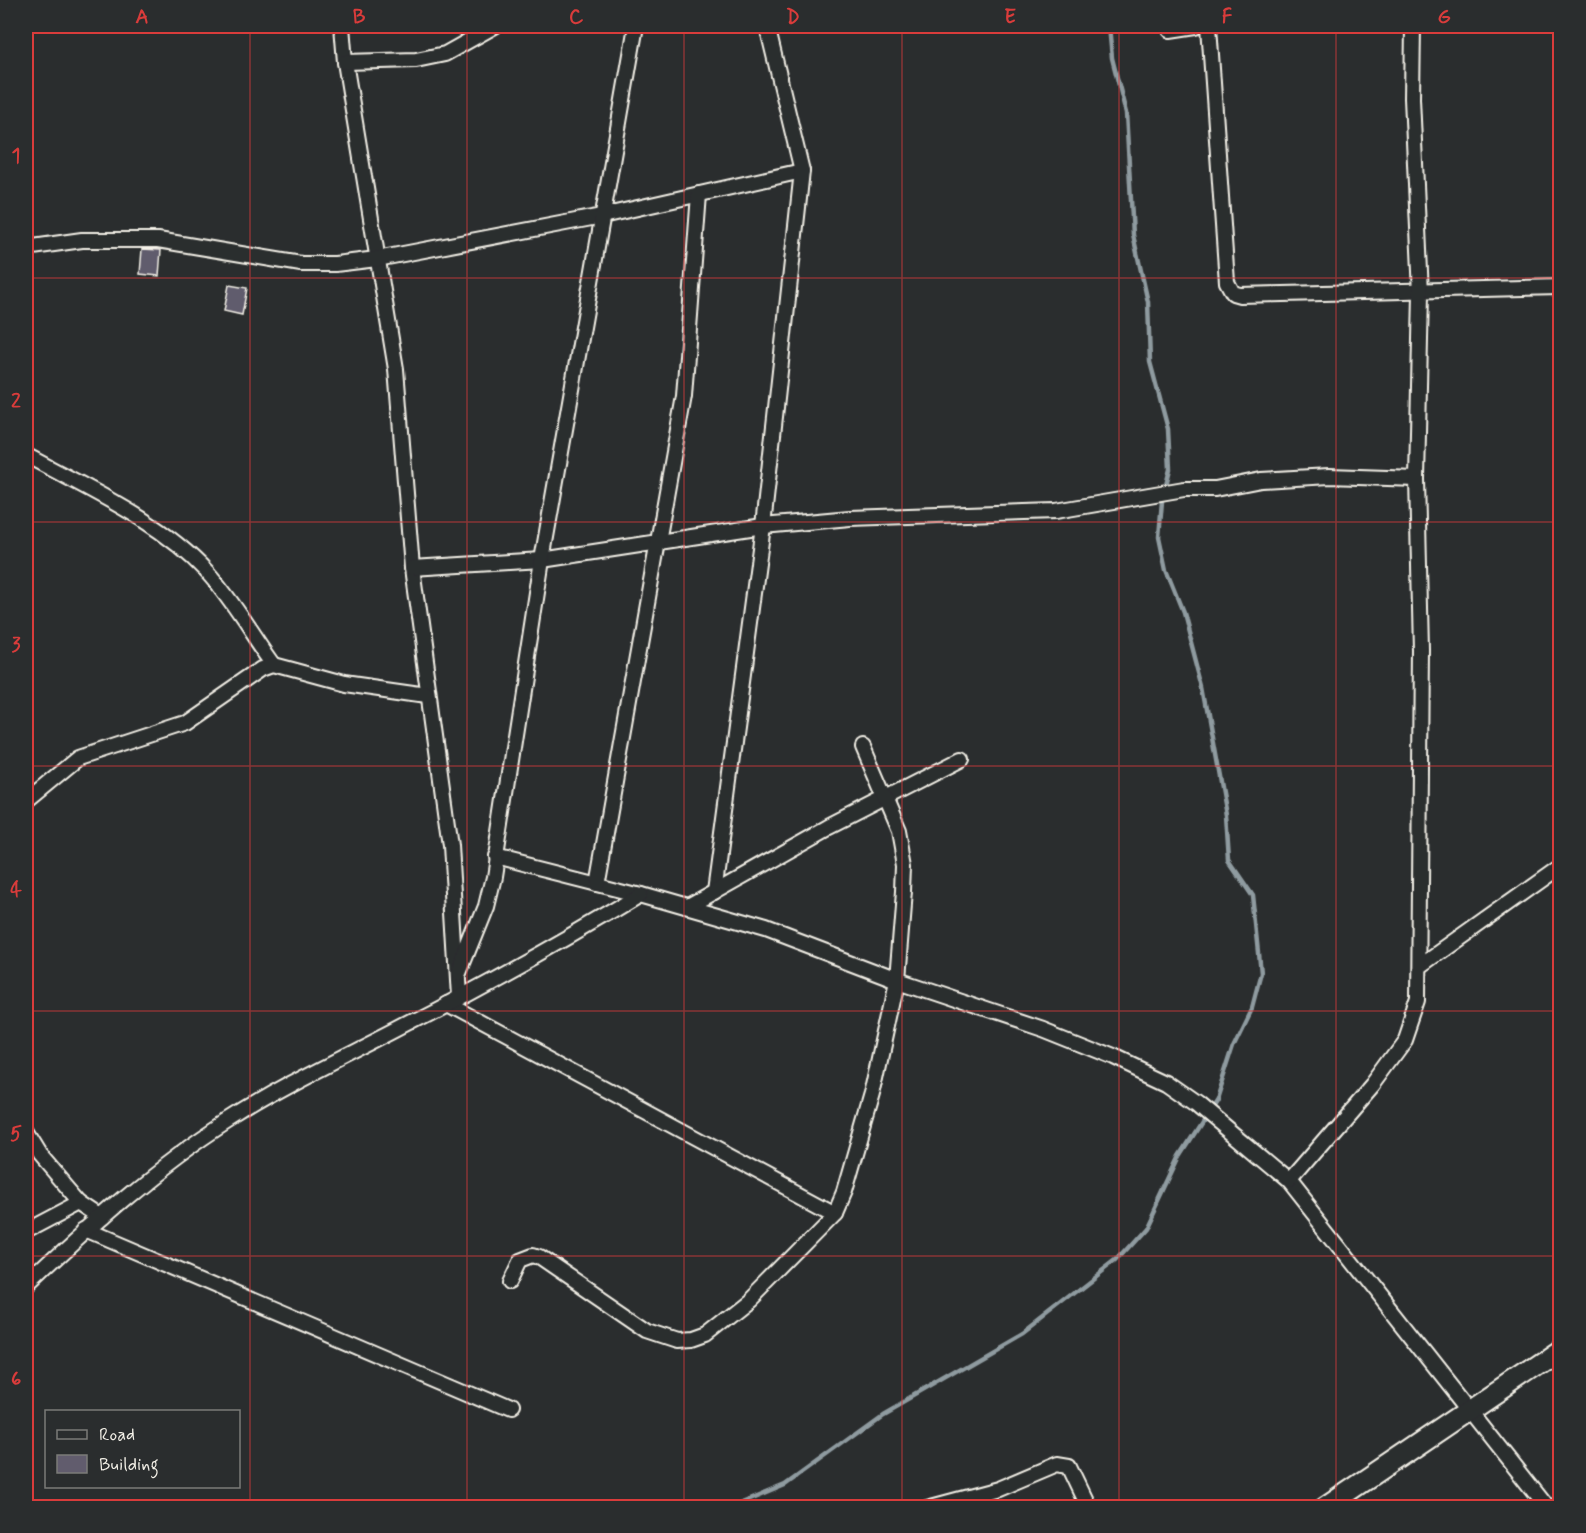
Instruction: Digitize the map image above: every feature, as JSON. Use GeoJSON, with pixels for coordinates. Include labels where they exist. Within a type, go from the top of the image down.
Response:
{"type":"FeatureCollection","features":[{"type":"Feature","properties":{"kind":"street"},"geometry":{"type":"LineString","coordinates":[[342,26],[345,62],[396,369],[412,568],[450,845],[458,975]]}},
{"type":"Feature","properties":{"kind":"street"},"geometry":{"type":"LineString","coordinates":[[345,62],[416,60],[445,54],[495,26]]}},
{"type":"Feature","properties":{"kind":"street"},"geometry":{"type":"LineString","coordinates":[[453,1000],[458,975],[486,906],[515,748],[542,560],[636,26]]}},
{"type":"Feature","properties":{"kind":"street"},"geometry":{"type":"LineString","coordinates":[[714,892],[764,526],[802,171],[767,26]]}},
{"type":"Feature","properties":{"kind":"street"},"geometry":{"type":"LineString","coordinates":[[1170,30],[1196,26]]}},
{"type":"Feature","properties":{"kind":"street"},"geometry":{"type":"LineString","coordinates":[[1209,26],[1227,282],[1233,293],[1246,295],[1287,292],[1421,292],[1560,287]]}},
{"type":"Feature","properties":{"kind":"street"},"geometry":{"type":"LineString","coordinates":[[1289,1181],[1372,1085],[1405,1040],[1418,1002],[1421,651],[1417,479],[1421,292],[1412,98],[1413,26]]}},
{"type":"Feature","properties":{"kind":"street"},"geometry":{"type":"LineString","coordinates":[[26,248],[82,240],[121,238],[158,240],[301,264],[335,264],[377,259],[602,216],[802,171]]}},
{"type":"Feature","properties":{"kind":"street"},"geometry":{"type":"LineString","coordinates":[[597,883],[688,368],[699,194]]}},
{"type":"Feature","properties":{"kind":"street"},"geometry":{"type":"LineString","coordinates":[[26,455],[154,528],[184,550],[208,573],[273,665]]}},
{"type":"Feature","properties":{"kind":"street"},"geometry":{"type":"LineString","coordinates":[[412,568],[542,560],[657,540],[850,518],[1056,511],[1184,489],[1215,489],[1261,480],[1318,477],[1417,479]]}},
{"type":"Feature","properties":{"kind":"street"},"geometry":{"type":"LineString","coordinates":[[26,801],[78,758],[186,723],[263,669],[273,665],[281,665],[344,684],[428,696]]}},
{"type":"Feature","properties":{"kind":"street"},"geometry":{"type":"LineString","coordinates":[[510,1281],[520,1260],[533,1255],[647,1330],[677,1341],[691,1340],[705,1335],[750,1300],[835,1213],[844,1192],[872,1095],[897,980],[905,864],[899,831],[863,747]]}},
{"type":"Feature","properties":{"kind":"street"},"geometry":{"type":"LineString","coordinates":[[687,907],[884,798],[962,759]]}},
{"type":"Feature","properties":{"kind":"street"},"geometry":{"type":"LineString","coordinates":[[495,857],[641,894],[766,930],[897,980],[1043,1029],[1113,1057],[1166,1082],[1224,1125],[1289,1181],[1547,1508]]}},
{"type":"Feature","properties":{"kind":"street"},"geometry":{"type":"LineString","coordinates":[[1420,966],[1560,866]]}},
{"type":"Feature","properties":{"kind":"street"},"geometry":{"type":"LineString","coordinates":[[26,1287],[86,1230],[142,1183],[228,1121],[287,1087],[453,1000],[641,894]]}},
{"type":"Feature","properties":{"kind":"street"},"geometry":{"type":"LineString","coordinates":[[453,1000],[835,1213]]}},
{"type":"Feature","properties":{"kind":"street"},"geometry":{"type":"LineString","coordinates":[[26,1132],[40,1155],[81,1203],[102,1217]]}},
{"type":"Feature","properties":{"kind":"street"},"geometry":{"type":"LineString","coordinates":[[26,1232],[81,1203]]}},
{"type":"Feature","properties":{"kind":"street"},"geometry":{"type":"LineString","coordinates":[[86,1230],[508,1410]]}},
{"type":"Feature","properties":{"kind":"street"},"geometry":{"type":"LineString","coordinates":[[1325,1508],[1560,1349]]}},
{"type":"Feature","properties":{"kind":"street"},"geometry":{"type":"LineString","coordinates":[[927,1508],[998,1489],[1057,1464],[1069,1466],[1089,1508]]}},
{"type":"Feature","properties":{"kind":"building"},"geometry":{"type":"Polygon","coordinates":[[[142,249],[161,250],[159,276],[140,274],[142,249]]]}},
{"type":"Feature","properties":{"kind":"building"},"geometry":{"type":"Polygon","coordinates":[[[229,285],[247,288],[242,315],[224,311],[229,285]]]}},
{"type":"Feature","properties":{"kind":"waterway"},"geometry":{"type":"LineString","coordinates":[[730,1508],[785,1485],[883,1414],[1022,1334],[1117,1260],[1146,1228],[1180,1156],[1216,1100],[1234,1044],[1252,1007],[1261,973],[1253,895],[1229,860],[1226,815],[1203,688],[1183,612],[1166,570],[1159,537],[1162,501],[1170,469],[1168,429],[1150,362],[1148,302],[1133,235],[1126,113],[1112,58],[1109,26]]}}]}
